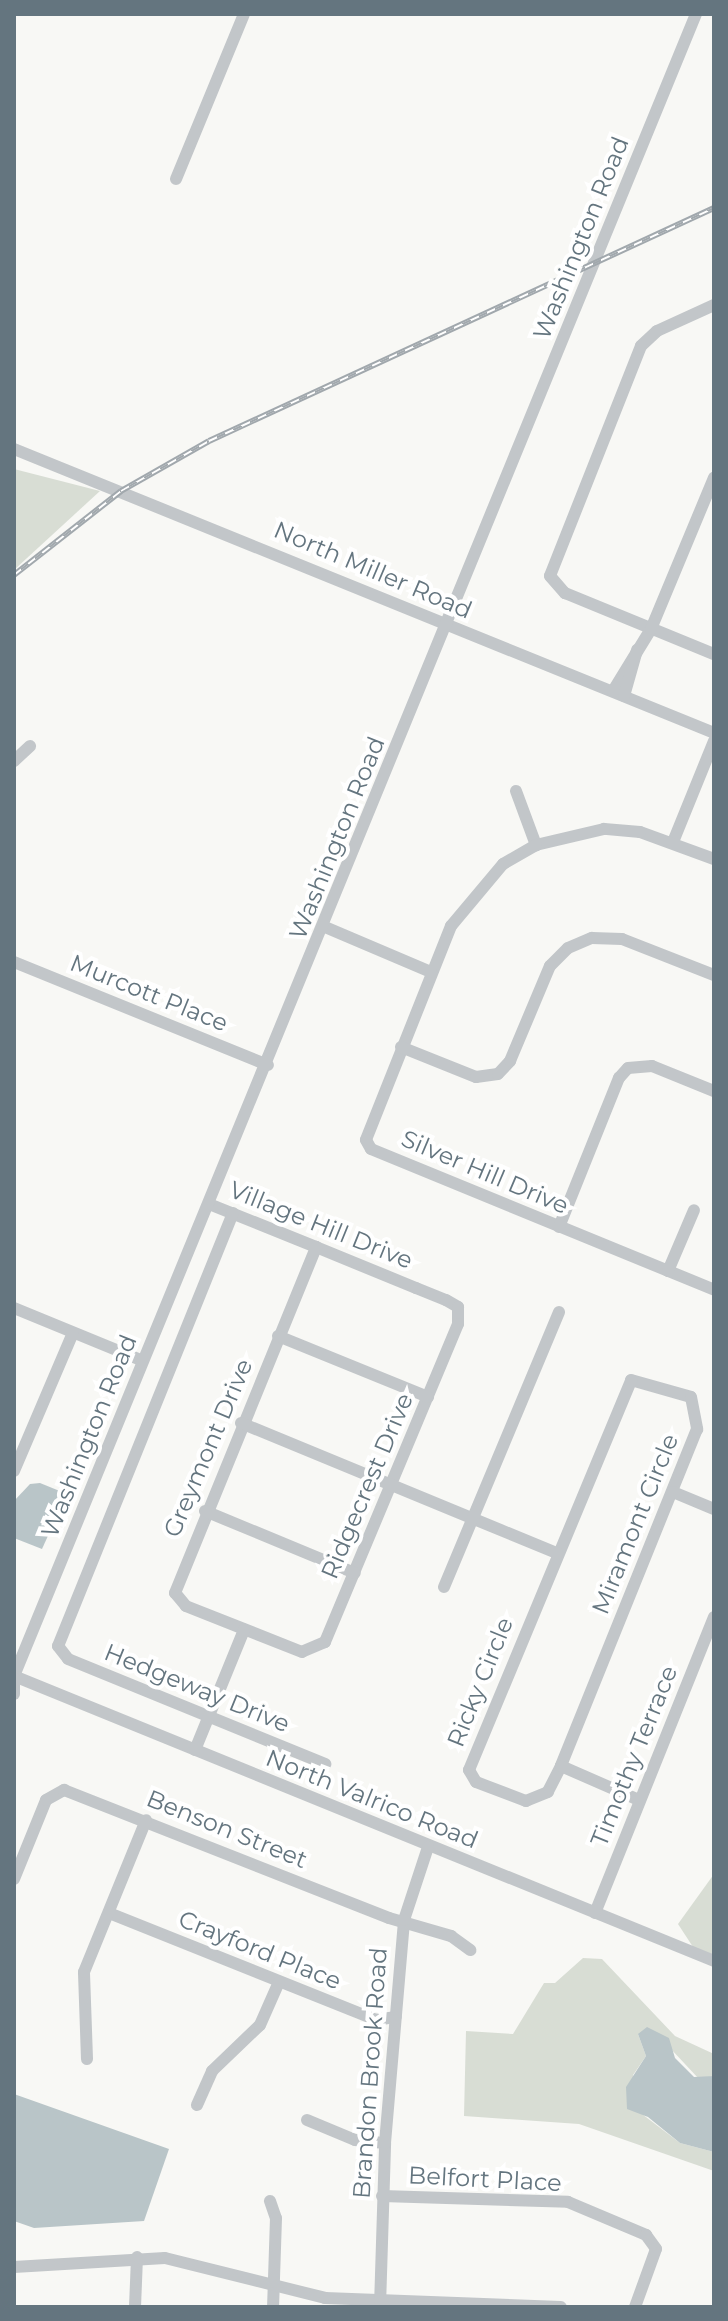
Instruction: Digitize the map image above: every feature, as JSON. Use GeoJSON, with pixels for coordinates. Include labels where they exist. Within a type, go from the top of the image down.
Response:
{"type":"FeatureCollection","features":[{"type":"Feature","properties":{"kind":"street"},"geometry":{"type":"LineString","coordinates":[[176,179],[244,14]]}},
{"type":"Feature","properties":{"kind":"street","name":"Washington Road"},"geometry":{"type":"LineString","coordinates":[[14,1694],[14,1677],[325,927],[696,14]]}},
{"type":"Feature","properties":{"kind":"street"},"geometry":{"type":"LineString","coordinates":[[714,305],[657,331],[641,346],[550,570],[559,590],[714,654]]}},
{"type":"Feature","properties":{"kind":"street","name":"North Miller Road"},"geometry":{"type":"LineString","coordinates":[[14,449],[714,733]]}},
{"type":"Feature","properties":{"kind":"street"},"geometry":{"type":"LineString","coordinates":[[618,694],[637,650],[651,629],[714,478]]}},
{"type":"Feature","properties":{"kind":"street"},"geometry":{"type":"LineString","coordinates":[[673,842],[714,741]]}},
{"type":"Feature","properties":{"kind":"street"},"geometry":{"type":"LineString","coordinates":[[14,761],[30,746]]}},
{"type":"Feature","properties":{"kind":"street"},"geometry":{"type":"LineString","coordinates":[[516,791],[536,845],[604,829],[673,842],[714,859]]}},
{"type":"Feature","properties":{"kind":"street","name":"Silver Hill Drive"},"geometry":{"type":"LineString","coordinates":[[536,845],[473,893],[431,972],[366,1129],[371,1149],[714,1290]]}},
{"type":"Feature","properties":{"kind":"street"},"geometry":{"type":"LineString","coordinates":[[325,927],[431,972]]}},
{"type":"Feature","properties":{"kind":"street"},"geometry":{"type":"LineString","coordinates":[[401,1047],[476,1077],[498,1074],[510,1061],[550,966],[568,948],[592,938],[622,939],[714,975]]}},
{"type":"Feature","properties":{"kind":"street","name":"Murcott Place"},"geometry":{"type":"LineString","coordinates":[[14,962],[268,1065]]}},
{"type":"Feature","properties":{"kind":"street"},"geometry":{"type":"LineString","coordinates":[[559,1227],[619,1078],[628,1068],[652,1066],[714,1091]]}},
{"type":"Feature","properties":{"kind":"street","name":"Village Hill Drive"},"geometry":{"type":"LineString","coordinates":[[209,1204],[416,1288]]}},
{"type":"Feature","properties":{"kind":"street"},"geometry":{"type":"LineString","coordinates":[[668,1271],[694,1210]]}},
{"type":"Feature","properties":{"kind":"street","name":"Hedgeway Drive"},"geometry":{"type":"LineString","coordinates":[[233,1213],[58,1646],[68,1659],[325,1764]]}},
{"type":"Feature","properties":{"kind":"street","name":"Greymont Drive"},"geometry":{"type":"LineString","coordinates":[[244,1630],[186,1606],[175,1593],[205,1511],[316,1247]]}},
{"type":"Feature","properties":{"kind":"street","name":"Ridgecrest Drive"},"geometry":{"type":"LineString","coordinates":[[244,1630],[302,1652],[317,1650],[355,1573],[458,1324],[458,1307],[416,1288]]}},
{"type":"Feature","properties":{"kind":"street"},"geometry":{"type":"LineString","coordinates":[[14,1308],[143,1361]]}},
{"type":"Feature","properties":{"kind":"street"},"geometry":{"type":"LineString","coordinates":[[444,1587],[559,1312]]}},
{"type":"Feature","properties":{"kind":"street"},"geometry":{"type":"LineString","coordinates":[[14,1471],[73,1333]]}},
{"type":"Feature","properties":{"kind":"street"},"geometry":{"type":"LineString","coordinates":[[278,1336],[428,1397]]}},
{"type":"Feature","properties":{"kind":"street","name":"Miramont Circle"},"geometry":{"type":"LineString","coordinates":[[557,1553],[631,1380],[691,1397],[697,1411],[697,1429],[561,1766]]}},
{"type":"Feature","properties":{"kind":"street"},"geometry":{"type":"LineString","coordinates":[[241,1423],[557,1553]]}},
{"type":"Feature","properties":{"kind":"street"},"geometry":{"type":"LineString","coordinates":[[673,1492],[714,1509]]}},
{"type":"Feature","properties":{"kind":"street"},"geometry":{"type":"LineString","coordinates":[[205,1511],[355,1573]]}},
{"type":"Feature","properties":{"kind":"street","name":"Ricky Circle"},"geometry":{"type":"LineString","coordinates":[[557,1553],[469,1770],[476,1782],[526,1801],[548,1792],[561,1766]]}},
{"type":"Feature","properties":{"kind":"street","name":"Timothy Terrace"},"geometry":{"type":"LineString","coordinates":[[595,1913],[714,1617]]}},
{"type":"Feature","properties":{"kind":"street"},"geometry":{"type":"LineString","coordinates":[[195,1750],[244,1630]]}},
{"type":"Feature","properties":{"kind":"street","name":"North Valrico Road"},"geometry":{"type":"LineString","coordinates":[[14,1677],[714,1961]]}},
{"type":"Feature","properties":{"kind":"street"},"geometry":{"type":"LineString","coordinates":[[561,1766],[639,1800]]}},
{"type":"Feature","properties":{"kind":"street","name":"Benson Street"},"geometry":{"type":"LineString","coordinates":[[14,1879],[46,1800],[64,1790],[451,1936],[470,1950]]}},
{"type":"Feature","properties":{"kind":"street"},"geometry":{"type":"LineString","coordinates":[[87,2059],[84,1972],[146,1820]]}},
{"type":"Feature","properties":{"kind":"street","name":"Brandon Brook Road"},"geometry":{"type":"LineString","coordinates":[[379,2303],[385,2143],[404,1920],[428,1847]]}},
{"type":"Feature","properties":{"kind":"street","name":"Crayford Place"},"geometry":{"type":"LineString","coordinates":[[109,1913],[376,2020],[396,2017]]}},
{"type":"Feature","properties":{"kind":"street"},"geometry":{"type":"LineString","coordinates":[[197,2105],[212,2071],[260,2025],[279,1982]]}},
{"type":"Feature","properties":{"kind":"street"},"geometry":{"type":"LineString","coordinates":[[307,2120],[355,2140],[385,2143]]}},
{"type":"Feature","properties":{"kind":"street","name":"Belfort Place"},"geometry":{"type":"LineString","coordinates":[[382,2196],[568,2202],[646,2235],[656,2249],[635,2307]]}},
{"type":"Feature","properties":{"kind":"street"},"geometry":{"type":"LineString","coordinates":[[270,2201],[275,2282],[273,2307]]}},
{"type":"Feature","properties":{"kind":"street"},"geometry":{"type":"LineString","coordinates":[[14,2267],[137,2257],[275,2282],[325,2298],[379,2303],[561,2307]]}},
{"type":"Feature","properties":{"kind":"street"},"geometry":{"type":"LineString","coordinates":[[135,2307],[137,2257]]}},
{"type":"Feature","properties":{"kind":"shaded area"},"geometry":{"type":"Polygon","coordinates":[[[14,469],[100,491],[14,570],[14,469]]]}},
{"type":"Feature","properties":{"kind":"shaded area"},"geometry":{"type":"Polygon","coordinates":[[[40,1483],[67,1494],[42,1549],[14,1538],[14,1501],[30,1484],[40,1483]]]}},
{"type":"Feature","properties":{"kind":"shaded area"},"geometry":{"type":"Polygon","coordinates":[[[714,1874],[714,1955],[693,1947],[678,1924],[714,1874]]]}},
{"type":"Feature","properties":{"kind":"shaded area"},"geometry":{"type":"Polygon","coordinates":[[[583,1958],[602,1959],[675,2036],[714,2054],[714,2076],[699,2079],[670,2048],[638,2034],[646,2056],[633,2075],[642,2114],[680,2143],[714,2152],[714,2171],[579,2124],[464,2116],[466,2031],[513,2034],[544,1983],[555,1983],[583,1958]]]}},
{"type":"Feature","properties":{"kind":"shaded area"},"geometry":{"type":"Polygon","coordinates":[[[647,2027],[669,2038],[675,2058],[694,2077],[714,2076],[714,2152],[680,2143],[648,2117],[627,2109],[626,2087],[646,2056],[638,2034],[647,2027]]]}},
{"type":"Feature","properties":{"kind":"shaded area"},"geometry":{"type":"Polygon","coordinates":[[[14,2094],[169,2149],[144,2221],[34,2228],[14,2221],[14,2094]]]}},
{"type":"Feature","properties":{"kind":"railway"},"geometry":{"type":"LineString","coordinates":[[14,575],[121,491],[209,441],[714,208]]}}]}
